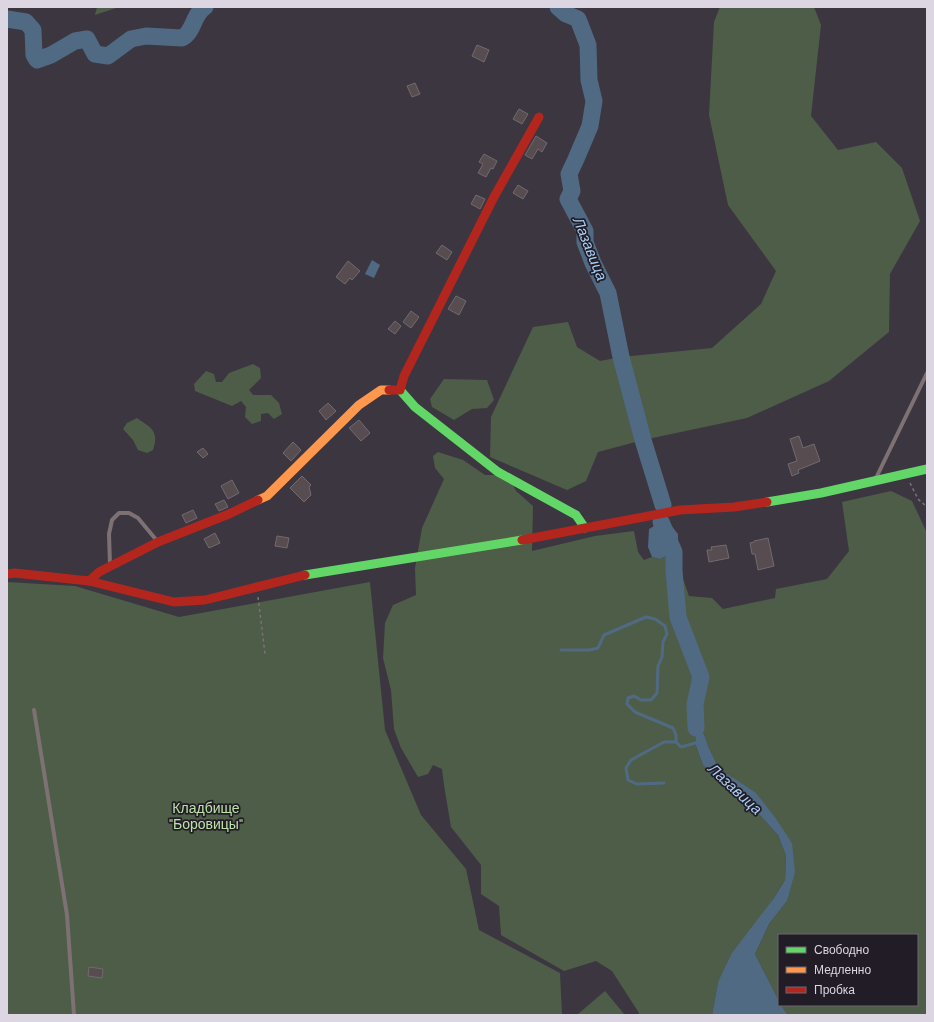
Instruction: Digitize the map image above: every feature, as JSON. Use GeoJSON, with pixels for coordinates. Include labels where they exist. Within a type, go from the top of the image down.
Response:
{"type":"FeatureCollection","features":[{"type":"Feature","properties":{"kind":"street"},"geometry":{"type":"LineString","coordinates":[[400,390],[404,376],[494,197],[539,117]]}},
{"type":"Feature","properties":{"kind":"street"},"geometry":{"type":"LineString","coordinates":[[89,581],[99,572],[158,542],[229,514],[267,496],[359,405],[381,390],[400,390],[415,407],[498,472],[576,514],[586,528]]}},
{"type":"Feature","properties":{"kind":"street"},"geometry":{"type":"LineString","coordinates":[[7,574],[15,573],[89,581],[174,602],[205,600],[310,574],[503,543],[680,510],[734,507],[814,494],[927,469]]}},
{"type":"Feature","properties":{"kind":"lane"},"geometry":{"type":"LineString","coordinates":[[875,480],[927,373]]}},
{"type":"Feature","properties":{"kind":"lane"},"geometry":{"type":"LineString","coordinates":[[110,567],[109,534],[112,520],[119,513],[129,512],[138,518],[158,542]]}},
{"type":"Feature","properties":{"kind":"lane"},"geometry":{"type":"LineString","coordinates":[[34,710],[67,915],[74,1015]]}},
{"type":"Feature","properties":{"kind":"path"},"geometry":{"type":"LineString","coordinates":[[905,473],[918,499],[927,507]]}},
{"type":"Feature","properties":{"kind":"path"},"geometry":{"type":"LineString","coordinates":[[257,587],[265,654]]}},
{"type":"Feature","properties":{"kind":"green space"},"geometry":{"type":"Polygon","coordinates":[[[97,7],[119,7],[95,15],[97,7]]]}},
{"type":"Feature","properties":{"kind":"green space"},"geometry":{"type":"Polygon","coordinates":[[[720,7],[814,7],[821,25],[811,116],[838,150],[876,142],[902,168],[920,221],[890,274],[889,332],[829,381],[747,418],[643,440],[598,452],[586,481],[567,490],[490,457],[491,417],[533,327],[568,322],[577,347],[600,361],[621,357],[712,348],[761,304],[776,271],[728,205],[709,115],[714,22],[720,7]]]}},
{"type":"Feature","properties":{"kind":"green space"},"geometry":{"type":"Polygon","coordinates":[[[253,364],[260,368],[261,378],[249,390],[253,395],[271,395],[279,403],[282,414],[274,419],[268,413],[261,414],[261,421],[252,424],[245,417],[246,407],[241,401],[232,406],[195,391],[194,384],[206,371],[214,374],[216,382],[222,382],[229,373],[253,364]]]}},
{"type":"Feature","properties":{"kind":"green space"},"geometry":{"type":"Polygon","coordinates":[[[444,379],[487,380],[494,400],[487,408],[472,409],[454,420],[432,407],[430,399],[444,379]]]}},
{"type":"Feature","properties":{"kind":"green space"},"geometry":{"type":"Polygon","coordinates":[[[137,418],[150,427],[154,434],[155,444],[153,450],[147,453],[138,450],[133,440],[123,429],[127,423],[137,418]]]}},
{"type":"Feature","properties":{"kind":"green space"},"geometry":{"type":"Polygon","coordinates":[[[438,452],[463,460],[485,475],[494,475],[513,485],[516,491],[533,506],[532,551],[595,536],[634,531],[638,552],[644,560],[652,557],[660,559],[674,552],[678,546],[682,576],[689,596],[712,598],[723,609],[775,598],[776,589],[827,579],[849,551],[842,502],[891,491],[912,501],[927,533],[927,1015],[787,1014],[782,1006],[918,1006],[918,934],[778,934],[778,999],[755,954],[769,924],[787,901],[792,843],[732,777],[719,769],[702,729],[702,707],[694,720],[696,746],[703,765],[713,775],[744,798],[778,835],[786,856],[785,880],[718,982],[712,1015],[638,1015],[639,1013],[612,971],[596,961],[564,971],[501,935],[499,906],[481,894],[481,865],[451,827],[442,769],[433,765],[428,774],[418,777],[401,748],[394,729],[391,690],[383,658],[385,623],[393,605],[416,595],[415,568],[422,528],[444,479],[435,468],[433,456],[438,452]]]}},
{"type":"Feature","properties":{"kind":"green space","name":"Кладбище \"Боровицы\""},"geometry":{"type":"Polygon","coordinates":[[[7,582],[75,586],[179,617],[370,582],[385,730],[421,815],[466,869],[479,930],[560,973],[562,1015],[7,1015],[7,582]]]}},
{"type":"Feature","properties":{"kind":"green space"},"geometry":{"type":"Polygon","coordinates":[[[605,991],[625,1015],[578,1015],[578,1014],[605,991]]]}},
{"type":"Feature","properties":{"kind":"water"},"geometry":{"type":"Polygon","coordinates":[[[372,260],[380,265],[374,278],[365,274],[372,260]]]}},
{"type":"Feature","properties":{"kind":"water"},"geometry":{"type":"Polygon","coordinates":[[[661,522],[669,523],[678,534],[678,546],[674,552],[660,559],[652,557],[648,547],[649,529],[661,522]]]}},
{"type":"Feature","properties":{"kind":"water","name":"Лазавица"},"geometry":{"type":"Polygon","coordinates":[[[695,704],[702,707],[702,729],[719,769],[756,793],[792,843],[795,872],[787,901],[769,924],[755,954],[778,999],[778,1006],[782,1006],[787,1014],[790,1015],[712,1015],[718,982],[732,953],[774,898],[785,880],[786,856],[778,835],[744,798],[713,775],[703,765],[696,746],[694,720],[695,704]]]}},
{"type":"Feature","properties":{"kind":"building"},"geometry":{"type":"Polygon","coordinates":[[[477,45],[489,50],[484,62],[472,56],[477,45]]]}},
{"type":"Feature","properties":{"kind":"building"},"geometry":{"type":"Polygon","coordinates":[[[415,83],[420,94],[412,97],[407,86],[415,83]]]}},
{"type":"Feature","properties":{"kind":"building"},"geometry":{"type":"Polygon","coordinates":[[[519,109],[528,114],[522,124],[513,119],[519,109]]]}},
{"type":"Feature","properties":{"kind":"building"},"geometry":{"type":"Polygon","coordinates":[[[536,136],[547,143],[542,152],[538,149],[532,159],[525,155],[536,136]]]}},
{"type":"Feature","properties":{"kind":"building"},"geometry":{"type":"Polygon","coordinates":[[[484,154],[497,161],[493,169],[491,168],[486,177],[478,173],[483,164],[479,162],[484,154]]]}},
{"type":"Feature","properties":{"kind":"building"},"geometry":{"type":"Polygon","coordinates":[[[518,185],[528,191],[523,199],[513,193],[518,185]]]}},
{"type":"Feature","properties":{"kind":"building"},"geometry":{"type":"Polygon","coordinates":[[[476,195],[485,199],[480,209],[471,204],[476,195]]]}},
{"type":"Feature","properties":{"kind":"building"},"geometry":{"type":"Polygon","coordinates":[[[442,245],[452,252],[447,260],[436,253],[442,245]]]}},
{"type":"Feature","properties":{"kind":"building"},"geometry":{"type":"Polygon","coordinates":[[[348,261],[360,271],[352,280],[350,278],[345,284],[336,277],[348,261]]]}},
{"type":"Feature","properties":{"kind":"building"},"geometry":{"type":"Polygon","coordinates":[[[456,296],[466,301],[459,315],[448,309],[456,296]]]}},
{"type":"Feature","properties":{"kind":"building"},"geometry":{"type":"Polygon","coordinates":[[[411,311],[419,317],[411,328],[403,322],[411,311]]]}},
{"type":"Feature","properties":{"kind":"building"},"geometry":{"type":"Polygon","coordinates":[[[395,321],[401,326],[395,334],[388,329],[395,321]]]}},
{"type":"Feature","properties":{"kind":"building"},"geometry":{"type":"Polygon","coordinates":[[[328,403],[336,411],[326,420],[319,411],[328,403]]]}},
{"type":"Feature","properties":{"kind":"building"},"geometry":{"type":"Polygon","coordinates":[[[359,420],[370,433],[361,441],[349,428],[359,420]]]}},
{"type":"Feature","properties":{"kind":"building"},"geometry":{"type":"Polygon","coordinates":[[[799,436],[803,448],[814,444],[820,461],[798,470],[799,473],[792,476],[788,464],[797,461],[790,439],[799,436]]]}},
{"type":"Feature","properties":{"kind":"building"},"geometry":{"type":"Polygon","coordinates":[[[293,442],[301,450],[291,461],[283,453],[293,442]]]}},
{"type":"Feature","properties":{"kind":"building"},"geometry":{"type":"Polygon","coordinates":[[[203,448],[208,454],[203,458],[197,452],[203,448]]]}},
{"type":"Feature","properties":{"kind":"building"},"geometry":{"type":"Polygon","coordinates":[[[302,476],[311,485],[309,487],[311,495],[304,502],[290,488],[302,476]]]}},
{"type":"Feature","properties":{"kind":"building"},"geometry":{"type":"Polygon","coordinates":[[[232,480],[239,493],[228,499],[221,486],[232,480]]]}},
{"type":"Feature","properties":{"kind":"building"},"geometry":{"type":"Polygon","coordinates":[[[224,500],[228,507],[219,511],[215,504],[224,500]]]}},
{"type":"Feature","properties":{"kind":"building"},"geometry":{"type":"Polygon","coordinates":[[[193,510],[197,518],[186,523],[182,515],[193,510]]]}},
{"type":"Feature","properties":{"kind":"building"},"geometry":{"type":"Polygon","coordinates":[[[215,533],[220,543],[209,548],[204,539],[215,533]]]}},
{"type":"Feature","properties":{"kind":"building"},"geometry":{"type":"Polygon","coordinates":[[[277,536],[289,538],[287,548],[275,546],[277,536]]]}},
{"type":"Feature","properties":{"kind":"building"},"geometry":{"type":"Polygon","coordinates":[[[768,538],[774,566],[758,570],[755,554],[752,554],[750,543],[768,538]]]}},
{"type":"Feature","properties":{"kind":"building"},"geometry":{"type":"Polygon","coordinates":[[[726,545],[729,558],[709,562],[707,550],[712,550],[711,547],[726,545]]]}},
{"type":"Feature","properties":{"kind":"building"},"geometry":{"type":"Polygon","coordinates":[[[89,967],[103,969],[102,978],[88,976],[89,967]]]}},
{"type":"Feature","properties":{"kind":"waterway","name":"Лазавица"},"geometry":{"type":"LineString","coordinates":[[7,19],[26,22],[33,30],[34,55],[37,60],[51,55],[75,41],[87,39],[95,54],[108,56],[131,39],[146,36],[182,38],[189,32],[198,14],[205,7]]}},
{"type":"Feature","properties":{"kind":"waterway","name":"Лазавица"},"geometry":{"type":"LineString","coordinates":[[558,7],[566,14],[578,19],[588,45],[589,80],[594,101],[590,126],[569,174],[572,191],[568,199],[585,231],[585,242],[593,263],[608,293],[621,357],[643,440],[663,505]]}},
{"type":"Feature","properties":{"kind":"waterway","name":"Лазавица"},"geometry":{"type":"LineString","coordinates":[[661,522],[674,552],[678,617],[701,677],[695,704],[696,728]]}},
{"type":"Feature","properties":{"kind":"waterway"},"geometry":{"type":"LineString","coordinates":[[561,650],[590,650],[598,648],[604,635],[646,617],[655,619],[665,626],[667,634],[663,642],[662,657],[658,666],[657,693],[651,700],[641,700],[634,696],[628,698],[627,704],[635,712],[673,728],[676,735],[676,742],[681,747],[699,742]]}},
{"type":"Feature","properties":{"kind":"waterway"},"geometry":{"type":"LineString","coordinates":[[664,783],[637,784],[628,780],[626,768],[631,760],[664,742],[676,742]]}},
{"type":"Feature","properties":{"kind":"traffic: fast"},"geometry":{"type":"LineString","coordinates":[[400,390],[415,407],[498,472],[576,515],[585,528]]}},
{"type":"Feature","properties":{"kind":"traffic: fast"},"geometry":{"type":"LineString","coordinates":[[767,502],[821,493],[927,469]]}},
{"type":"Feature","properties":{"kind":"traffic: fast"},"geometry":{"type":"LineString","coordinates":[[305,575],[522,540]]}},
{"type":"Feature","properties":{"kind":"traffic: slow"},"geometry":{"type":"LineString","coordinates":[[258,500],[267,496],[359,405],[381,390],[389,390]]}},
{"type":"Feature","properties":{"kind":"traffic: jam"},"geometry":{"type":"LineString","coordinates":[[389,390],[400,390],[404,376],[494,197],[539,117]]}},
{"type":"Feature","properties":{"kind":"traffic: jam"},"geometry":{"type":"LineString","coordinates":[[89,581],[99,572],[158,542],[229,514],[258,500]]}},
{"type":"Feature","properties":{"kind":"traffic: jam"},"geometry":{"type":"LineString","coordinates":[[522,540],[680,510],[734,507],[767,502]]}},
{"type":"Feature","properties":{"kind":"traffic: jam"},"geometry":{"type":"LineString","coordinates":[[7,574],[15,573],[89,581],[174,602],[205,600],[305,575]]}}]}
